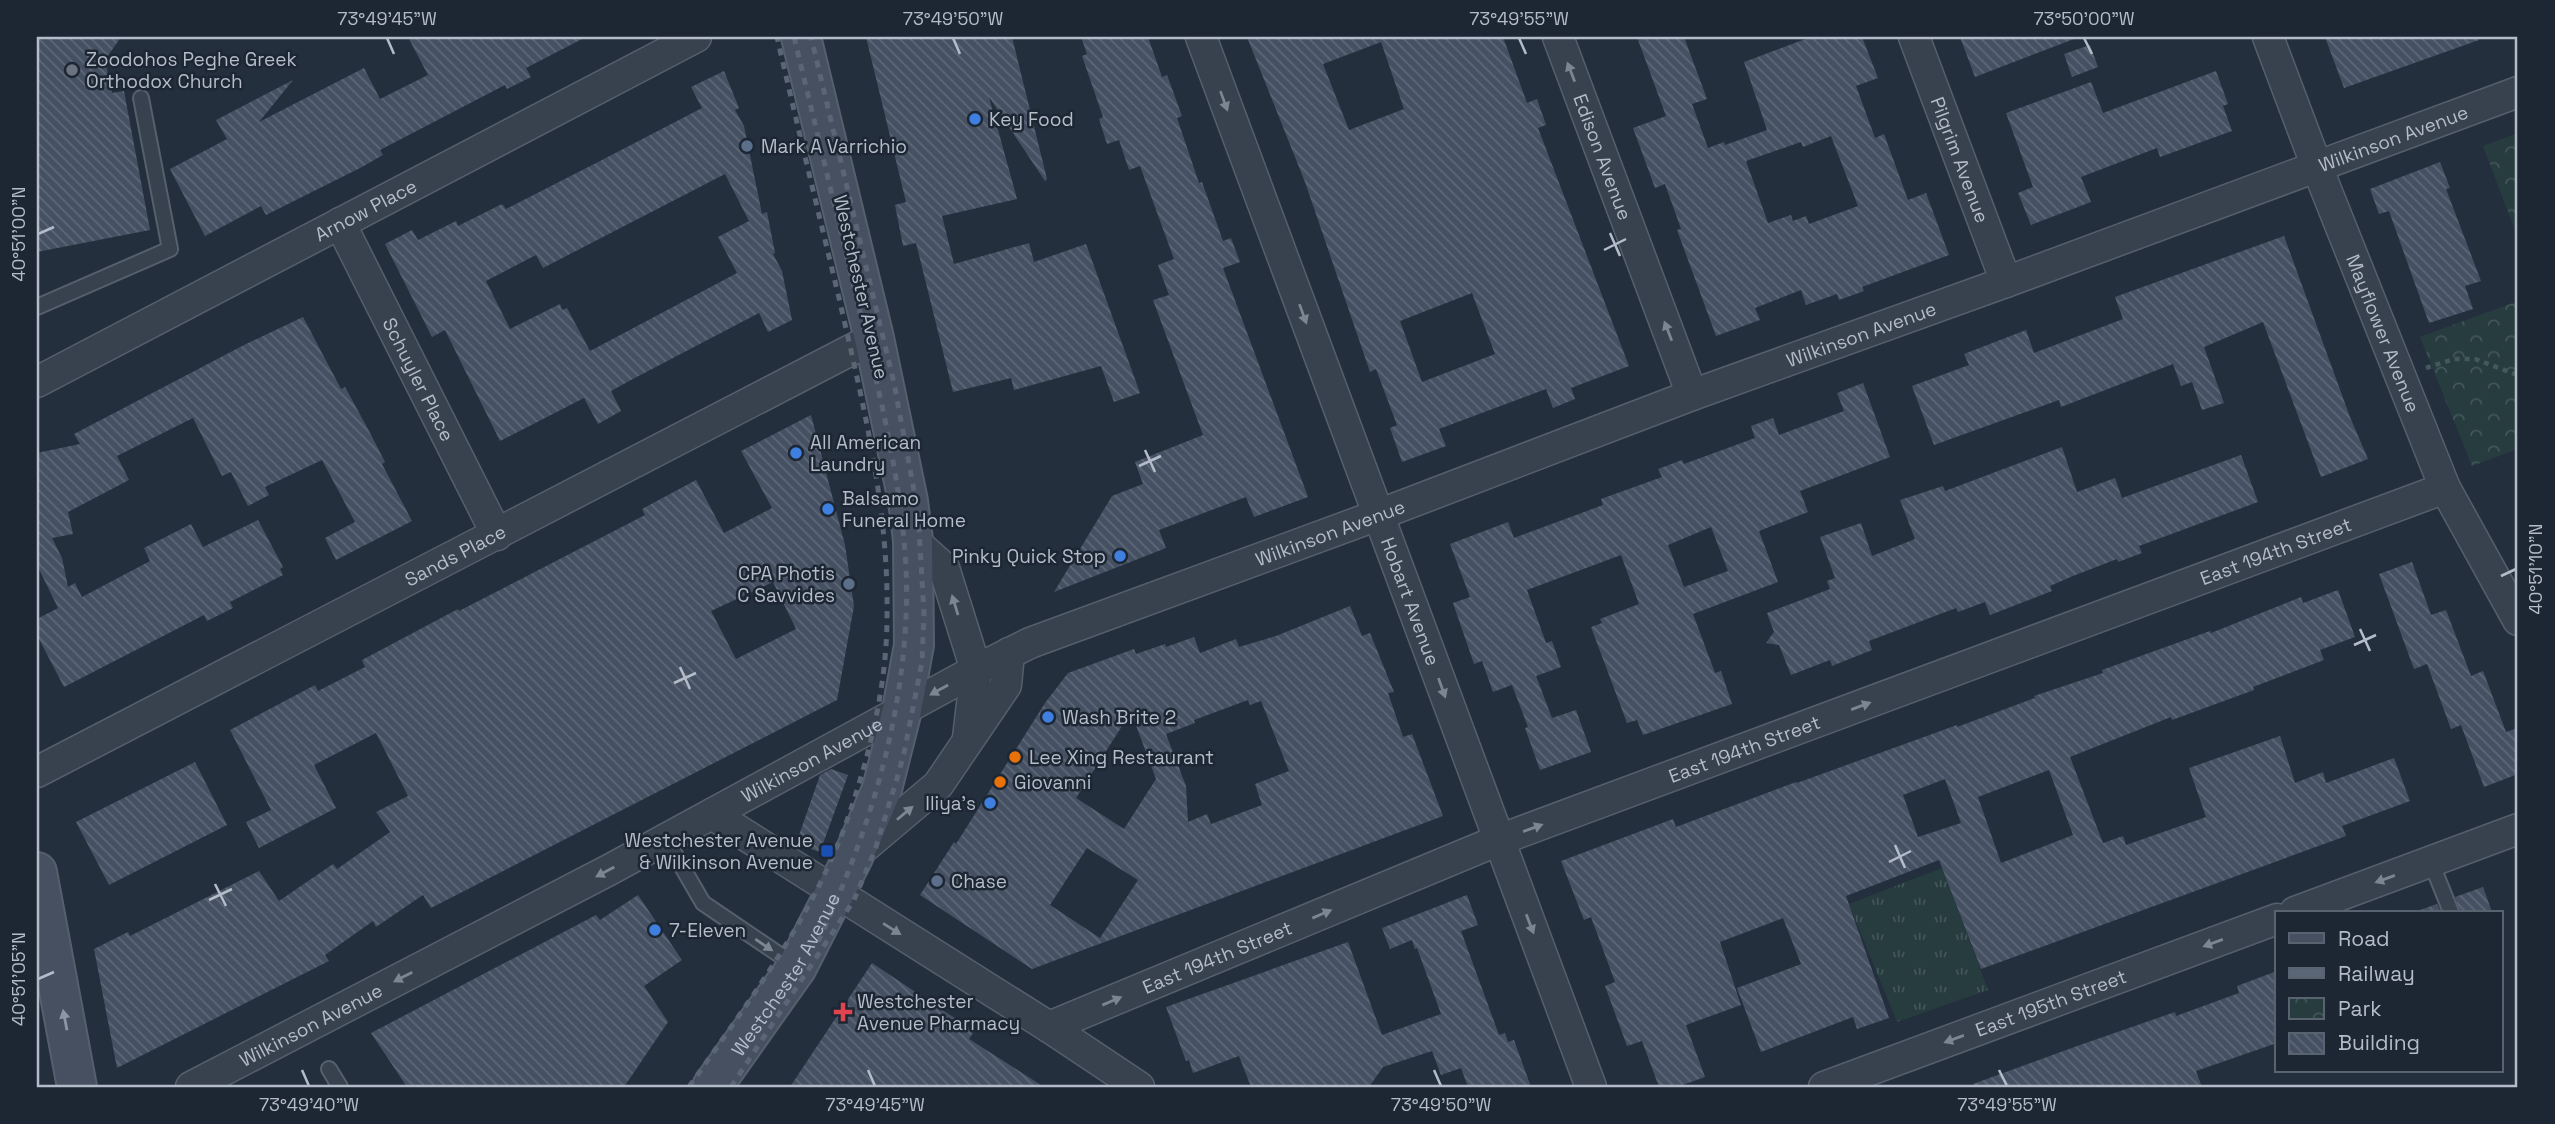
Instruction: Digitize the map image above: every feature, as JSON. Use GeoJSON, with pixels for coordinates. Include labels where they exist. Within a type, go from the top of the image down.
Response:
{"type":"FeatureCollection","features":[{"type":"Feature","properties":{"kind":"main road","name":"Westchester Avenue"},"geometry":{"type":"LineString","coordinates":[[712,1087],[797,967],[853,858],[882,789],[902,710],[914,645],[913,540],[908,501],[874,338],[800,37]]}},
{"type":"Feature","properties":{"kind":"main road"},"geometry":{"type":"LineString","coordinates":[[37,872],[78,1087]]}},
{"type":"Feature","properties":{"kind":"street","name":"Arnow Place"},"geometry":{"type":"LineString","coordinates":[[37,382],[696,37]]}},
{"type":"Feature","properties":{"kind":"street","name":"Hobart Avenue"},"geometry":{"type":"LineString","coordinates":[[1200,37],[1591,1087]]}},
{"type":"Feature","properties":{"kind":"street","name":"Edison Avenue"},"geometry":{"type":"LineString","coordinates":[[1558,37],[1692,395]]}},
{"type":"Feature","properties":{"kind":"street","name":"Pilgrim Avenue"},"geometry":{"type":"LineString","coordinates":[[1914,37],[2006,282]]}},
{"type":"Feature","properties":{"kind":"street","name":"Mayflower Avenue"},"geometry":{"type":"LineString","coordinates":[[2269,37],[2317,167],[2445,488],[2518,620]]}},
{"type":"Feature","properties":{"kind":"street","name":"Wilkinson Avenue"},"geometry":{"type":"LineString","coordinates":[[191,1087],[666,839],[1030,643],[1378,515],[1692,395],[2518,92]]}},
{"type":"Feature","properties":{"kind":"street","name":"Schuyler Place"},"geometry":{"type":"LineString","coordinates":[[340,223],[497,535]]}},
{"type":"Feature","properties":{"kind":"street","name":"Sands Place"},"geometry":{"type":"LineString","coordinates":[[37,772],[874,338]]}},
{"type":"Feature","properties":{"kind":"street","name":"East 194th Street"},"geometry":{"type":"LineString","coordinates":[[1049,1027],[1499,840],[2445,488]]}},
{"type":"Feature","properties":{"kind":"street","name":"Westchester Avenue"},"geometry":{"type":"LineString","coordinates":[[913,540],[944,568],[976,670],[967,742]]}},
{"type":"Feature","properties":{"kind":"street","name":"Westchester Avenue"},"geometry":{"type":"LineString","coordinates":[[853,858],[938,785],[1006,685],[1009,653]]}},
{"type":"Feature","properties":{"kind":"street"},"geometry":{"type":"LineString","coordinates":[[712,814],[1139,1087]]}},
{"type":"Feature","properties":{"kind":"street"},"geometry":{"type":"LineString","coordinates":[[2298,911],[2518,829]]}},
{"type":"Feature","properties":{"kind":"street","name":"East 195th Street"},"geometry":{"type":"LineString","coordinates":[[1824,1087],[2275,920]]}},
{"type":"Feature","properties":{"kind":"lane"},"geometry":{"type":"LineString","coordinates":[[37,307],[170,249],[141,98]]}},
{"type":"Feature","properties":{"kind":"lane"},"geometry":{"type":"LineString","coordinates":[[666,839],[704,903],[797,967]]}},
{"type":"Feature","properties":{"kind":"lane"},"geometry":{"type":"LineString","coordinates":[[2431,862],[2451,911]]}},
{"type":"Feature","properties":{"kind":"lane"},"geometry":{"type":"LineString","coordinates":[[329,1069],[340,1087]]}},
{"type":"Feature","properties":{"kind":"path"},"geometry":{"type":"LineString","coordinates":[[2426,368],[2454,359],[2475,359],[2514,376],[2518,375]]}},
{"type":"Feature","properties":{"kind":"green space"},"geometry":{"type":"Polygon","coordinates":[[[2518,133],[2518,238],[2483,146],[2518,133]]]}},
{"type":"Feature","properties":{"kind":"green space"},"geometry":{"type":"Polygon","coordinates":[[[2518,150],[2518,184],[2507,154],[2518,150]]]}},
{"type":"Feature","properties":{"kind":"green space"},"geometry":{"type":"Polygon","coordinates":[[[2518,301],[2518,449],[2472,466],[2420,337],[2518,301]]]}},
{"type":"Feature","properties":{"kind":"green space"},"geometry":{"type":"Polygon","coordinates":[[[1942,868],[1988,990],[1897,1022],[1849,904],[1942,868]]]}},
{"type":"Feature","properties":{"kind":"building"},"geometry":{"type":"Polygon","coordinates":[[[37,37],[121,37],[105,60],[112,93],[124,91],[150,230],[37,252],[37,37]]]}},
{"type":"Feature","properties":{"kind":"building"},"geometry":{"type":"Polygon","coordinates":[[[408,37],[586,37],[526,68],[531,77],[507,89],[505,85],[380,150],[383,155],[362,167],[266,215],[261,206],[205,236],[170,169],[227,139],[216,120],[293,80],[259,122],[364,68],[380,99],[428,75],[408,37]]]}},
{"type":"Feature","properties":{"kind":"building"},"geometry":{"type":"Polygon","coordinates":[[[866,37],[1012,37],[1047,179],[1045,181],[989,97],[1017,199],[942,216],[954,264],[1029,243],[1034,262],[1086,244],[1140,393],[1114,402],[1101,366],[1014,390],[1011,378],[953,392],[916,243],[903,246],[895,205],[906,202],[866,37]]]}},
{"type":"Feature","properties":{"kind":"building"},"geometry":{"type":"Polygon","coordinates":[[[1081,37],[1148,37],[1162,77],[1167,75],[1182,116],[1177,118],[1199,183],[1202,182],[1223,241],[1231,238],[1240,262],[1223,268],[1308,497],[1254,517],[1246,497],[1159,530],[1166,548],[1054,592],[1112,496],[1143,484],[1135,462],[1203,435],[1153,300],[1169,295],[1158,265],[1174,259],[1140,166],[1129,170],[1119,140],[1107,144],[1099,119],[1103,117],[1082,56],[1087,54],[1081,37]]]}},
{"type":"Feature","properties":{"kind":"building"},"geometry":{"type":"Polygon","coordinates":[[[1247,37],[1503,37],[1527,103],[1537,99],[1546,125],[1538,128],[1629,366],[1571,388],[1575,399],[1553,408],[1546,389],[1439,429],[1446,446],[1402,462],[1390,428],[1397,425],[1376,369],[1370,372],[1305,182],[1247,37]],[[1381,42],[1323,64],[1349,130],[1404,109],[1381,42]],[[1472,293],[1400,321],[1422,382],[1495,354],[1472,293]]]}},
{"type":"Feature","properties":{"kind":"building"},"geometry":{"type":"Polygon","coordinates":[[[1637,37],[1684,37],[1707,99],[1692,104],[1708,148],[1767,130],[1744,62],[1811,37],[1862,37],[1878,78],[1856,86],[1875,138],[1884,134],[1908,200],[1926,193],[1949,255],[1862,287],[1864,291],[1839,300],[1837,294],[1806,305],[1801,290],[1755,308],[1760,320],[1716,336],[1677,230],[1681,229],[1665,184],[1655,188],[1633,128],[1666,116],[1637,37]],[[1831,136],[1803,147],[1801,142],[1746,161],[1768,223],[1791,215],[1793,221],[1806,216],[1809,224],[1858,206],[1831,136]]]}},
{"type":"Feature","properties":{"kind":"building"},"geometry":{"type":"Polygon","coordinates":[[[1960,37],[2074,37],[2074,39],[1975,77],[1960,37]]]}},
{"type":"Feature","properties":{"kind":"building"},"geometry":{"type":"Polygon","coordinates":[[[2325,37],[2479,37],[2479,40],[2344,88],[2325,37]]]}},
{"type":"Feature","properties":{"kind":"building"},"geometry":{"type":"Polygon","coordinates":[[[2090,45],[2098,67],[2072,77],[2064,54],[2090,45]]]}},
{"type":"Feature","properties":{"kind":"building"},"geometry":{"type":"Polygon","coordinates":[[[724,71],[739,108],[735,110],[744,126],[762,214],[767,212],[775,253],[773,254],[782,271],[792,320],[768,332],[759,313],[631,380],[611,391],[621,411],[598,424],[584,398],[500,441],[445,330],[432,337],[385,244],[412,230],[418,240],[456,221],[458,226],[502,204],[506,209],[600,161],[702,108],[691,87],[724,71]],[[725,174],[543,268],[536,255],[486,281],[510,329],[560,304],[562,310],[567,308],[590,351],[737,273],[718,237],[749,221],[725,174]]]}},
{"type":"Feature","properties":{"kind":"building"},"geometry":{"type":"Polygon","coordinates":[[[2216,71],[2228,104],[2223,106],[2232,131],[2160,157],[2157,148],[2081,177],[2091,202],[2031,225],[2018,193],[2033,187],[2006,113],[2091,82],[2103,113],[2216,71]]]}},
{"type":"Feature","properties":{"kind":"building"},"geometry":{"type":"Polygon","coordinates":[[[2440,162],[2450,188],[2446,189],[2481,281],[2465,286],[2473,309],[2429,323],[2389,211],[2379,214],[2370,189],[2440,162]]]}},
{"type":"Feature","properties":{"kind":"building"},"geometry":{"type":"Polygon","coordinates":[[[2284,236],[2368,459],[2321,477],[2263,322],[2204,347],[2224,403],[2202,410],[2192,382],[2181,386],[2173,364],[2061,407],[2059,400],[1934,445],[1912,386],[1969,365],[1964,354],[2026,330],[2034,353],[2123,319],[2115,297],[2284,236]]]}},
{"type":"Feature","properties":{"kind":"building"},"geometry":{"type":"Polygon","coordinates":[[[303,317],[341,389],[345,387],[368,429],[385,462],[382,464],[412,521],[336,560],[325,538],[355,522],[322,460],[265,487],[269,495],[248,506],[231,472],[222,476],[193,418],[117,456],[129,480],[68,512],[73,534],[52,538],[62,558],[68,587],[75,583],[82,597],[150,561],[144,548],[191,524],[203,547],[258,520],[283,567],[280,569],[283,575],[230,602],[233,608],[207,621],[204,615],[64,687],[37,635],[37,619],[58,608],[37,565],[37,453],[80,444],[74,434],[303,317]]]}},
{"type":"Feature","properties":{"kind":"building"},"geometry":{"type":"Polygon","coordinates":[[[1863,383],[1890,457],[1800,491],[1808,512],[1759,531],[1778,582],[1693,614],[1715,673],[1721,671],[1732,704],[1643,735],[1637,720],[1627,723],[1591,627],[1602,623],[1600,619],[1639,604],[1621,555],[1527,590],[1546,643],[1552,641],[1561,667],[1536,676],[1552,718],[1576,710],[1591,752],[1540,770],[1512,685],[1493,692],[1482,661],[1474,664],[1453,603],[1470,597],[1450,544],[1508,522],[1514,538],[1603,505],[1601,499],[1662,477],[1658,469],[1682,460],[1684,464],[1755,438],[1751,426],[1773,418],[1779,435],[1844,411],[1837,393],[1863,383]],[[1711,527],[1668,545],[1684,587],[1728,571],[1711,527]]]}},
{"type":"Feature","properties":{"kind":"building"},"geometry":{"type":"Polygon","coordinates":[[[811,415],[845,545],[854,606],[837,700],[431,908],[423,895],[376,927],[373,921],[325,955],[329,961],[117,1068],[94,949],[128,932],[130,936],[259,871],[279,901],[333,864],[337,869],[390,832],[376,812],[408,796],[376,733],[314,765],[336,808],[259,848],[246,822],[271,810],[230,730],[315,685],[318,691],[365,667],[362,660],[645,515],[642,509],[696,480],[724,533],[772,508],[741,451],[811,415]],[[773,582],[711,611],[736,659],[796,629],[773,582]]]}},
{"type":"Feature","properties":{"kind":"building"},"geometry":{"type":"Polygon","coordinates":[[[2062,447],[2077,492],[2115,478],[2122,498],[2241,455],[2258,502],[2139,546],[2142,553],[2118,562],[2117,559],[2073,576],[2050,586],[2052,591],[1990,615],[1985,602],[1958,612],[1956,608],[1869,641],[1872,650],[1832,666],[1830,660],[1791,675],[1779,645],[1766,643],[1774,632],[1767,613],[1830,589],[1827,581],[1835,578],[1820,537],[1861,523],[1872,556],[1915,539],[1900,500],[1943,486],[1945,491],[2062,447]]]}},
{"type":"Feature","properties":{"kind":"building"},"geometry":{"type":"Polygon","coordinates":[[[2412,562],[2431,615],[2446,610],[2471,676],[2483,671],[2506,732],[2518,728],[2518,774],[2484,787],[2461,725],[2451,729],[2427,664],[2414,669],[2379,574],[2412,562]]]}},
{"type":"Feature","properties":{"kind":"building"},"geometry":{"type":"Polygon","coordinates":[[[2338,590],[2355,637],[2320,650],[2324,660],[2253,687],[2254,690],[2172,720],[2171,717],[2070,757],[2103,843],[2123,836],[2126,845],[2206,817],[2189,768],[2280,736],[2295,783],[2323,772],[2326,783],[2394,758],[2410,801],[2342,826],[2346,836],[1981,969],[1939,860],[1846,896],[1889,1018],[1857,1029],[1853,1017],[1761,1052],[1737,988],[1801,964],[1783,918],[1720,942],[1741,1005],[1686,1025],[1705,1077],[1677,1087],[1659,1087],[1642,1041],[1627,1046],[1605,986],[1615,982],[1591,917],[1584,920],[1561,861],[1673,819],[1676,827],[1796,782],[1957,727],[2301,597],[2303,603],[2338,590]],[[2049,770],[1978,797],[2001,863],[2073,835],[2049,770]],[[1945,779],[1903,795],[1918,837],[1961,823],[1945,779]]]}},
{"type":"Feature","properties":{"kind":"building"},"geometry":{"type":"Polygon","coordinates":[[[1350,606],[1362,636],[1370,633],[1394,692],[1388,693],[1403,737],[1412,734],[1443,816],[1032,969],[920,895],[954,842],[956,844],[1045,703],[1068,673],[1134,649],[1136,654],[1194,637],[1200,653],[1236,639],[1239,647],[1276,636],[1350,606]],[[1248,700],[1194,720],[1195,723],[1166,734],[1186,786],[1188,822],[1207,814],[1211,824],[1262,805],[1255,784],[1289,771],[1261,701],[1250,705],[1248,700]],[[1131,712],[1076,798],[1124,829],[1156,779],[1131,712]],[[1087,848],[1050,905],[1100,938],[1138,880],[1087,848]]]}},
{"type":"Feature","properties":{"kind":"building"},"geometry":{"type":"Polygon","coordinates":[[[195,762],[227,825],[109,885],[76,822],[195,762]]]}},
{"type":"Feature","properties":{"kind":"building"},"geometry":{"type":"Polygon","coordinates":[[[831,769],[848,775],[820,852],[796,844],[820,775],[831,769]]]}},
{"type":"Feature","properties":{"kind":"building"},"geometry":{"type":"Polygon","coordinates":[[[2483,887],[2492,911],[2460,911],[2455,897],[2483,887]]]}},
{"type":"Feature","properties":{"kind":"building"},"geometry":{"type":"Polygon","coordinates":[[[638,895],[682,960],[644,986],[668,1022],[624,1087],[407,1087],[371,1033],[596,915],[600,920],[638,895]]]}},
{"type":"Feature","properties":{"kind":"building"},"geometry":{"type":"Polygon","coordinates":[[[1467,895],[1478,925],[1461,931],[1499,1035],[1505,1033],[1508,1042],[1514,1040],[1531,1087],[1468,1087],[1461,1068],[1441,1075],[1432,1051],[1383,1067],[1369,1087],[1251,1087],[1239,1056],[1193,1073],[1166,1007],[1348,942],[1382,1035],[1441,1014],[1412,940],[1390,949],[1382,928],[1467,895]]]}},
{"type":"Feature","properties":{"kind":"building"},"geometry":{"type":"Polygon","coordinates":[[[2437,904],[2440,911],[2420,911],[2437,904]]]}},
{"type":"Feature","properties":{"kind":"building"},"geometry":{"type":"Polygon","coordinates":[[[872,963],[974,1031],[969,1039],[1044,1087],[790,1087],[872,963]]]}},
{"type":"Feature","properties":{"kind":"building"},"geometry":{"type":"Polygon","coordinates":[[[2275,972],[2275,1044],[2196,1071],[2202,1087],[1973,1087],[1973,1084],[2080,1045],[2175,1012],[2176,1016],[2239,993],[2237,986],[2275,972]]]}},
{"type":"Feature","properties":{"kind":"railway"},"geometry":{"type":"LineString","coordinates":[[689,1087],[774,963],[813,898],[829,864],[861,778],[884,671],[887,617],[884,536],[873,456],[848,337],[777,37]]}},
{"type":"Feature","properties":{"kind":"railway"},"geometry":{"type":"LineString","coordinates":[[794,37],[887,429],[900,506],[906,581],[903,659],[889,743],[866,824],[818,942]]}},
{"type":"Feature","properties":{"kind":"railway"},"geometry":{"type":"LineString","coordinates":[[731,1087],[854,900],[875,850],[896,782],[922,662],[924,614],[918,512],[894,383],[811,37]]}},
{"type":"Feature","properties":{"kind":"place","name":"Zoodohos Peghe Greek Orthodox Church"},"geometry":{"type":"Point","coordinates":[72,70]}},
{"type":"Feature","properties":{"kind":"place","name":"Key Food"},"geometry":{"type":"Point","coordinates":[975,119]}},
{"type":"Feature","properties":{"kind":"place","name":"Mark A Varrichio"},"geometry":{"type":"Point","coordinates":[747,146]}},
{"type":"Feature","properties":{"kind":"place","name":"All American Laundry"},"geometry":{"type":"Point","coordinates":[796,453]}},
{"type":"Feature","properties":{"kind":"place","name":"Balsamo Funeral Home"},"geometry":{"type":"Point","coordinates":[828,509]}},
{"type":"Feature","properties":{"kind":"place","name":"Pinky Quick Stop"},"geometry":{"type":"Point","coordinates":[1120,556]}},
{"type":"Feature","properties":{"kind":"place","name":"CPA Photis C Savvides"},"geometry":{"type":"Point","coordinates":[849,584]}},
{"type":"Feature","properties":{"kind":"place","name":"Wash Brite 2"},"geometry":{"type":"Point","coordinates":[1048,717]}},
{"type":"Feature","properties":{"kind":"place","name":"Lee Xing Restaurant"},"geometry":{"type":"Point","coordinates":[1015,757]}},
{"type":"Feature","properties":{"kind":"place","name":"Giovanni"},"geometry":{"type":"Point","coordinates":[1000,782]}},
{"type":"Feature","properties":{"kind":"place","name":"Iliya's"},"geometry":{"type":"Point","coordinates":[990,803]}},
{"type":"Feature","properties":{"kind":"place","name":"Westchester Avenue & Wilkinson Avenue"},"geometry":{"type":"Point","coordinates":[827,851]}},
{"type":"Feature","properties":{"kind":"place","name":"Chase"},"geometry":{"type":"Point","coordinates":[937,881]}},
{"type":"Feature","properties":{"kind":"place","name":"7-Eleven"},"geometry":{"type":"Point","coordinates":[655,930]}},
{"type":"Feature","properties":{"kind":"place","name":"Westchester Avenue Pharmacy"},"geometry":{"type":"Point","coordinates":[843,1012]}}]}
